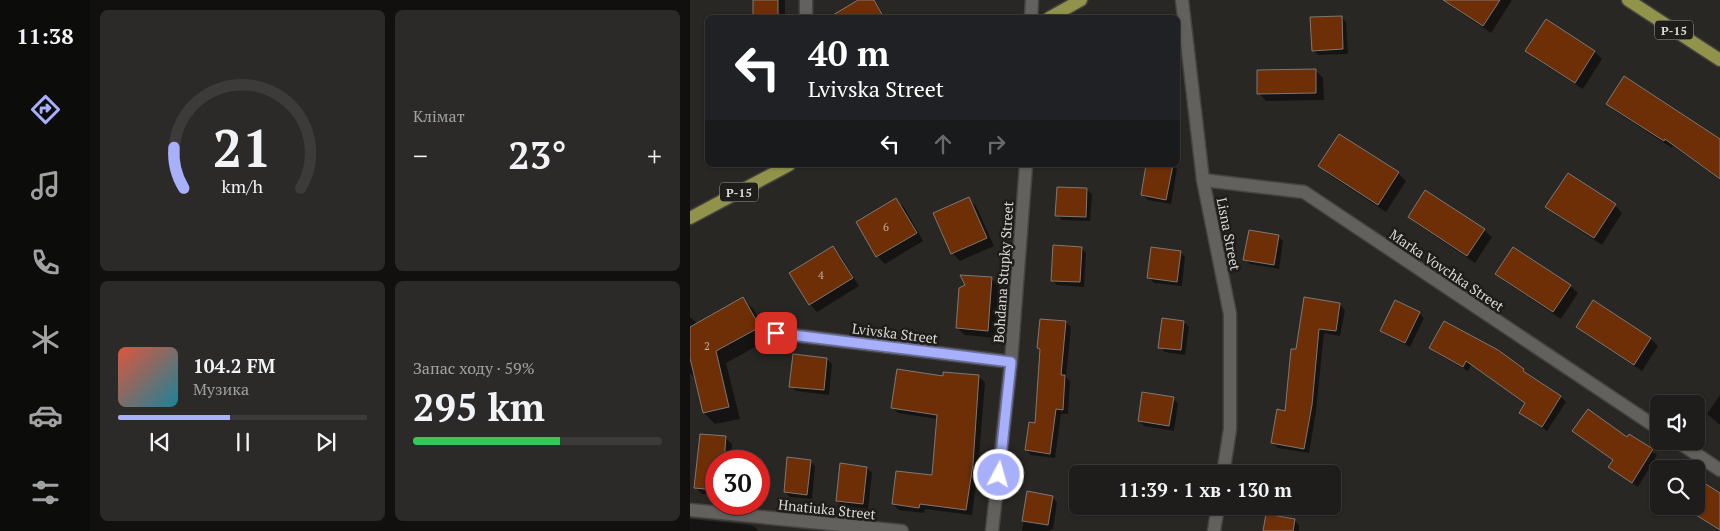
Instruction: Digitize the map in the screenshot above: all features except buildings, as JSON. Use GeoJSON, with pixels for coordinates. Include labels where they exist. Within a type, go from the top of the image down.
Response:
{"type":"FeatureCollection","features":[{"type":"Feature","properties":{"kind":"main road"},"geometry":{"type":"LineString","coordinates":[[1054,15],[1081,0]]}},
{"type":"Feature","properties":{"kind":"main road","name":"Р-15"},"geometry":{"type":"LineString","coordinates":[[1628,0],[1720,60]]}},
{"type":"Feature","properties":{"kind":"main road","name":"Р-15"},"geometry":{"type":"LineString","coordinates":[[690,218],[785,167]]}},
{"type":"Feature","properties":{"kind":"street"},"geometry":{"type":"LineString","coordinates":[[806,0],[806,15]]}},
{"type":"Feature","properties":{"kind":"street"},"geometry":{"type":"LineString","coordinates":[[1031,15],[1032,0]]}},
{"type":"Feature","properties":{"kind":"street","name":"Lisna Street"},"geometry":{"type":"LineString","coordinates":[[1182,0],[1203,180],[1230,314],[1230,429],[1224,465]]}},
{"type":"Feature","properties":{"kind":"street","name":"Bohdana Stupky Street"},"geometry":{"type":"LineString","coordinates":[[992,531],[1011,362],[1026,167]]}},
{"type":"Feature","properties":{"kind":"street","name":"Marka Vovchka Street"},"geometry":{"type":"LineString","coordinates":[[1203,180],[1304,192],[1650,423]]}},
{"type":"Feature","properties":{"kind":"street","name":"Lvivska Street"},"geometry":{"type":"LineString","coordinates":[[776,333],[1011,362]]}},
{"type":"Feature","properties":{"kind":"street"},"geometry":{"type":"LineString","coordinates":[[1690,450],[1720,470]]}},
{"type":"Feature","properties":{"kind":"street","name":"Hnatiuka Street"},"geometry":{"type":"LineString","coordinates":[[690,510],[902,531]]}},
{"type":"Feature","properties":{"kind":"street"},"geometry":{"type":"LineString","coordinates":[[1214,531],[1217,515]]}},
{"type":"Feature","properties":{"kind":"route"},"geometry":{"type":"LineString","coordinates":[[776,333],[1011,362],[999,475]]}}]}
